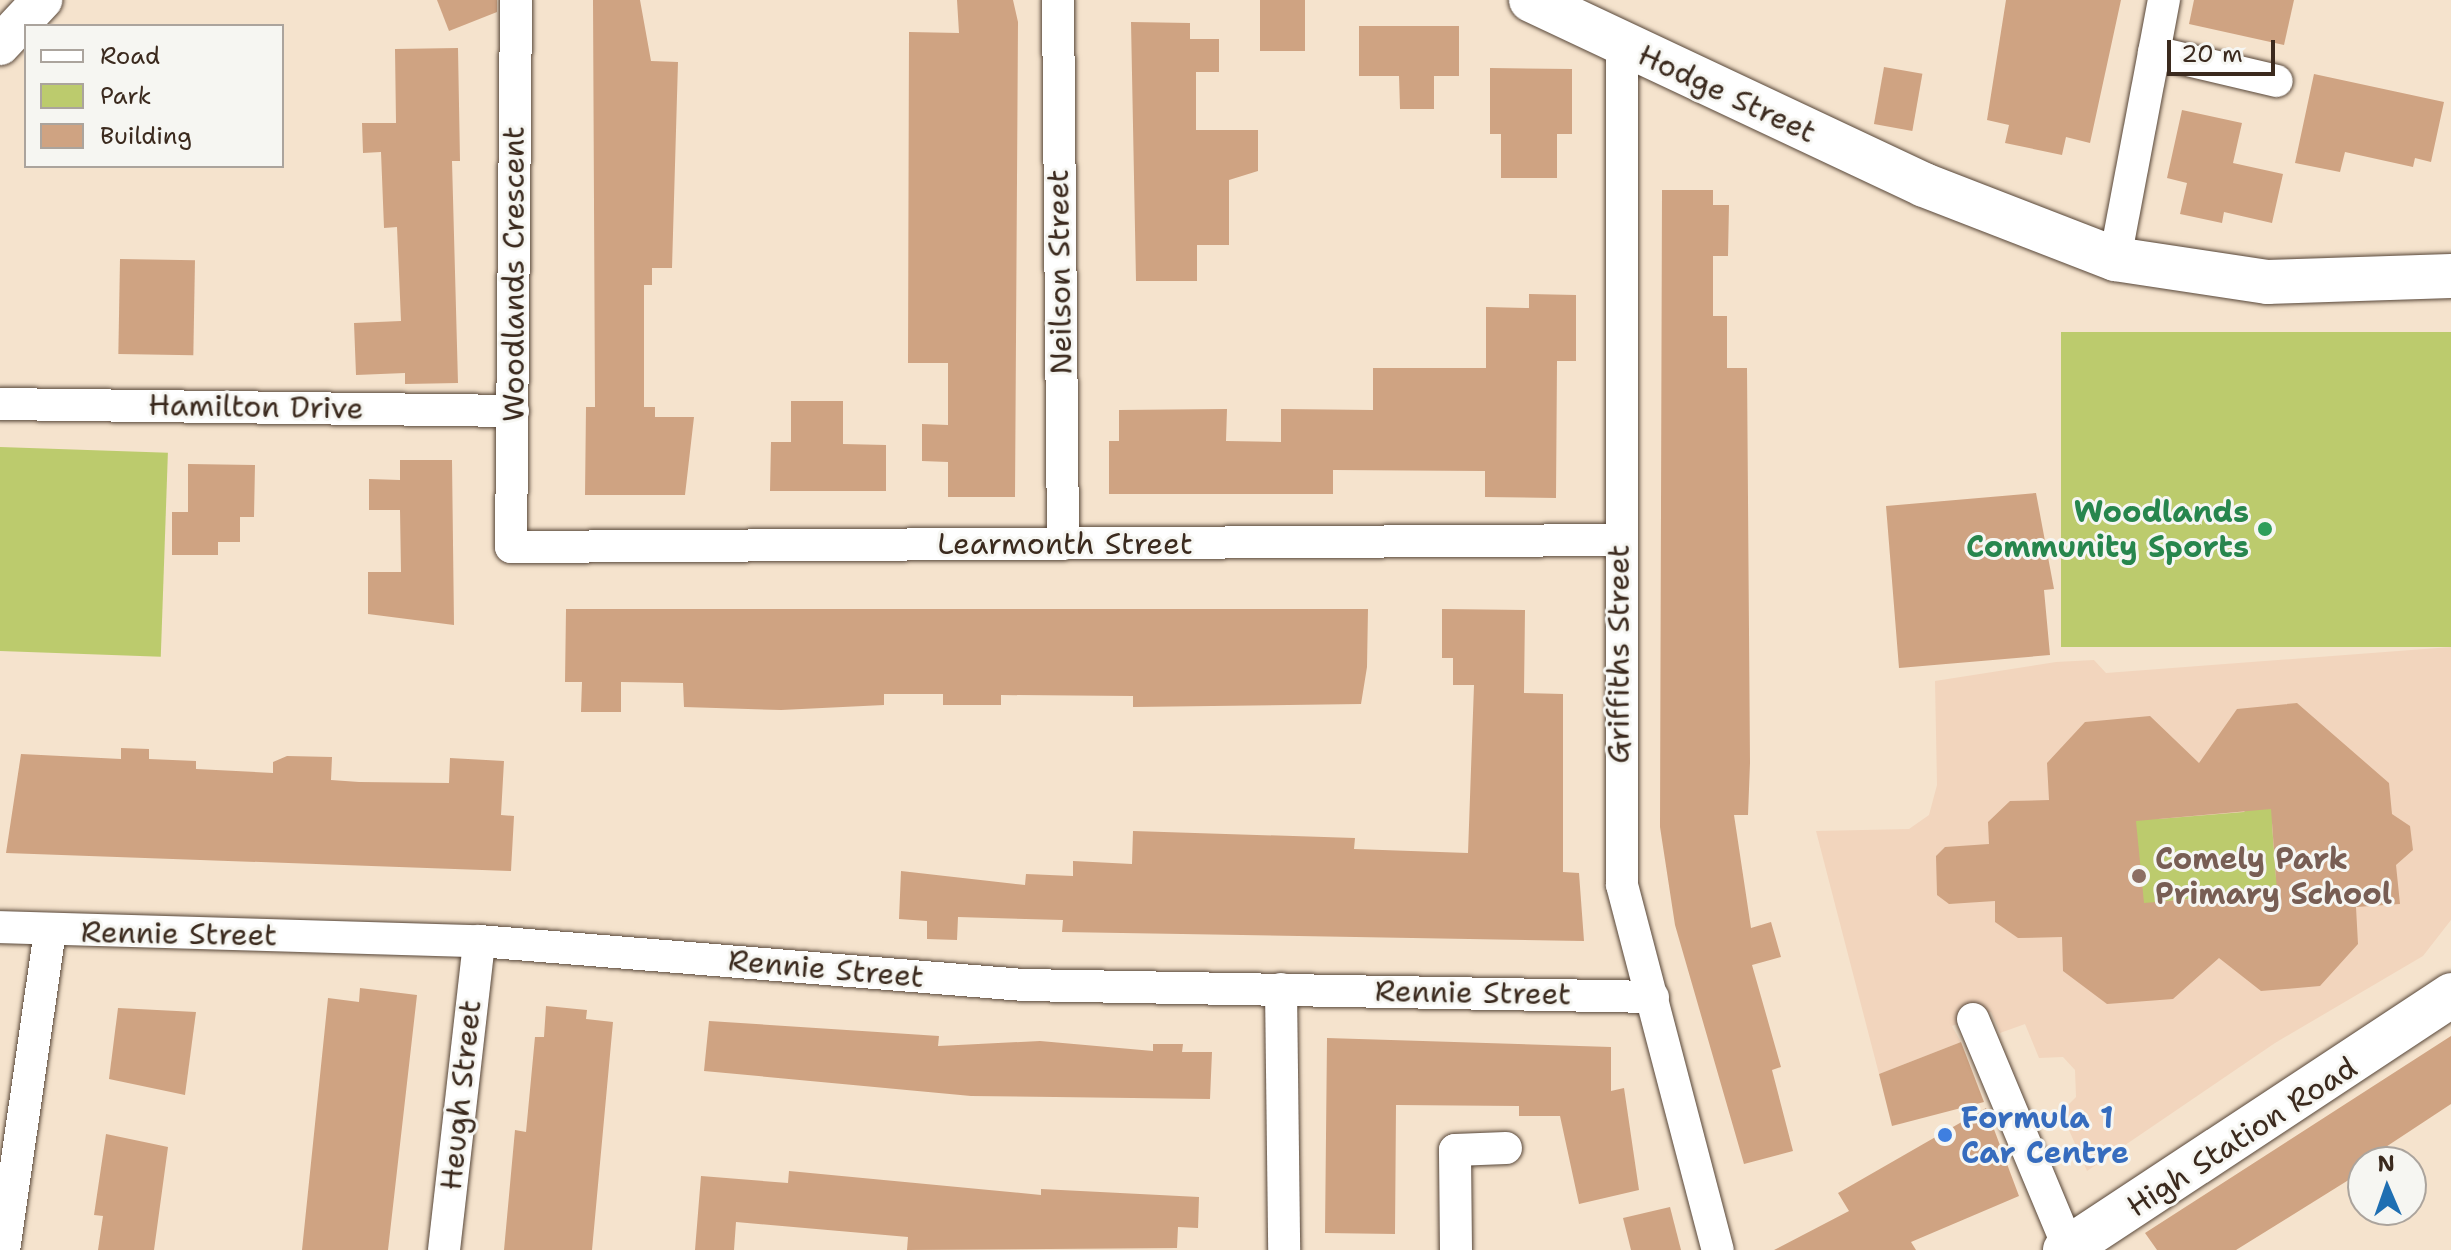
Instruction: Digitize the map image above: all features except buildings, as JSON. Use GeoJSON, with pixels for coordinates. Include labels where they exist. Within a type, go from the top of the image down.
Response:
{"type":"FeatureCollection","features":[{"type":"Feature","properties":{"kind":"main road","name":"Hodge Street"},"geometry":{"type":"LineString","coordinates":[[1531,0],[1622,46],[1924,185],[2115,259],[2267,282],[2451,276]]}},
{"type":"Feature","properties":{"kind":"main road","name":"High Station Road"},"geometry":{"type":"LineString","coordinates":[[2067,1249],[2379,1049],[2451,995]]}},
{"type":"Feature","properties":{"kind":"street"},"geometry":{"type":"LineString","coordinates":[[0,45],[42,0]]}},
{"type":"Feature","properties":{"kind":"street","name":"Woodlands Crescent"},"geometry":{"type":"LineString","coordinates":[[511,547],[516,0]]}},
{"type":"Feature","properties":{"kind":"street","name":"Neilson Street"},"geometry":{"type":"LineString","coordinates":[[1058,0],[1063,544]]}},
{"type":"Feature","properties":{"kind":"street"},"geometry":{"type":"LineString","coordinates":[[2115,259],[2164,0]]}},
{"type":"Feature","properties":{"kind":"street","name":"Griffiths Street"},"geometry":{"type":"LineString","coordinates":[[1622,46],[1619,841],[1628,917],[1653,997],[1718,1250]]}},
{"type":"Feature","properties":{"kind":"street"},"geometry":{"type":"LineString","coordinates":[[2154,52],[2277,81]]}},
{"type":"Feature","properties":{"kind":"street","name":"Hamilton Drive"},"geometry":{"type":"LineString","coordinates":[[0,404],[513,411]]}},
{"type":"Feature","properties":{"kind":"street","name":"Learmonth Street"},"geometry":{"type":"LineString","coordinates":[[511,547],[1619,540]]}},
{"type":"Feature","properties":{"kind":"street","name":"Rennie Street"},"geometry":{"type":"LineString","coordinates":[[0,927],[50,931],[479,941],[1024,985],[1653,997]]}},
{"type":"Feature","properties":{"kind":"street"},"geometry":{"type":"LineString","coordinates":[[4,1250],[50,931]]}},
{"type":"Feature","properties":{"kind":"street","name":"Heugh Street"},"geometry":{"type":"LineString","coordinates":[[444,1250],[479,941]]}},
{"type":"Feature","properties":{"kind":"street"},"geometry":{"type":"LineString","coordinates":[[1281,989],[1284,1250]]}},
{"type":"Feature","properties":{"kind":"street"},"geometry":{"type":"LineString","coordinates":[[1973,1019],[2067,1249]]}},
{"type":"Feature","properties":{"kind":"street"},"geometry":{"type":"LineString","coordinates":[[1456,1250],[1455,1150],[1506,1148]]}},
{"type":"Feature","properties":{"kind":"shaded area","name":"Comely Park Primary School"},"geometry":{"type":"Polygon","coordinates":[[[2451,647],[2451,920],[2423,956],[2275,1043],[2087,1171],[2061,1112],[2076,1097],[2075,1070],[2063,1057],[2039,1058],[2025,1024],[2000,1033],[1991,1012],[1952,1026],[1961,1042],[1879,1074],[1816,831],[1909,829],[1929,815],[1937,785],[1935,681],[2056,662],[2094,660],[2106,673],[2451,647]]]}},
{"type":"Feature","properties":{"kind":"green space","name":"Woodlands Community Sports"},"geometry":{"type":"Polygon","coordinates":[[[2061,332],[2451,332],[2451,647],[2061,647],[2061,332]]]}},
{"type":"Feature","properties":{"kind":"green space"},"geometry":{"type":"Polygon","coordinates":[[[0,447],[168,453],[161,657],[0,651],[0,447]]]}},
{"type":"Feature","properties":{"kind":"green space"},"geometry":{"type":"Polygon","coordinates":[[[2298,787],[2272,824],[2276,878],[2307,907],[2251,894],[2156,902],[2139,920],[2133,805],[2158,819],[2244,812],[2265,789],[2298,787]]]}},
{"type":"Feature","properties":{"kind":"place","name":"Woodlands Community Sports"},"geometry":{"type":"Point","coordinates":[2265,529]}},
{"type":"Feature","properties":{"kind":"place","name":"Comely Park Primary School"},"geometry":{"type":"Point","coordinates":[2139,876]}},
{"type":"Feature","properties":{"kind":"place","name":"Formula 1 Car Centre"},"geometry":{"type":"Point","coordinates":[1945,1135]}}]}
